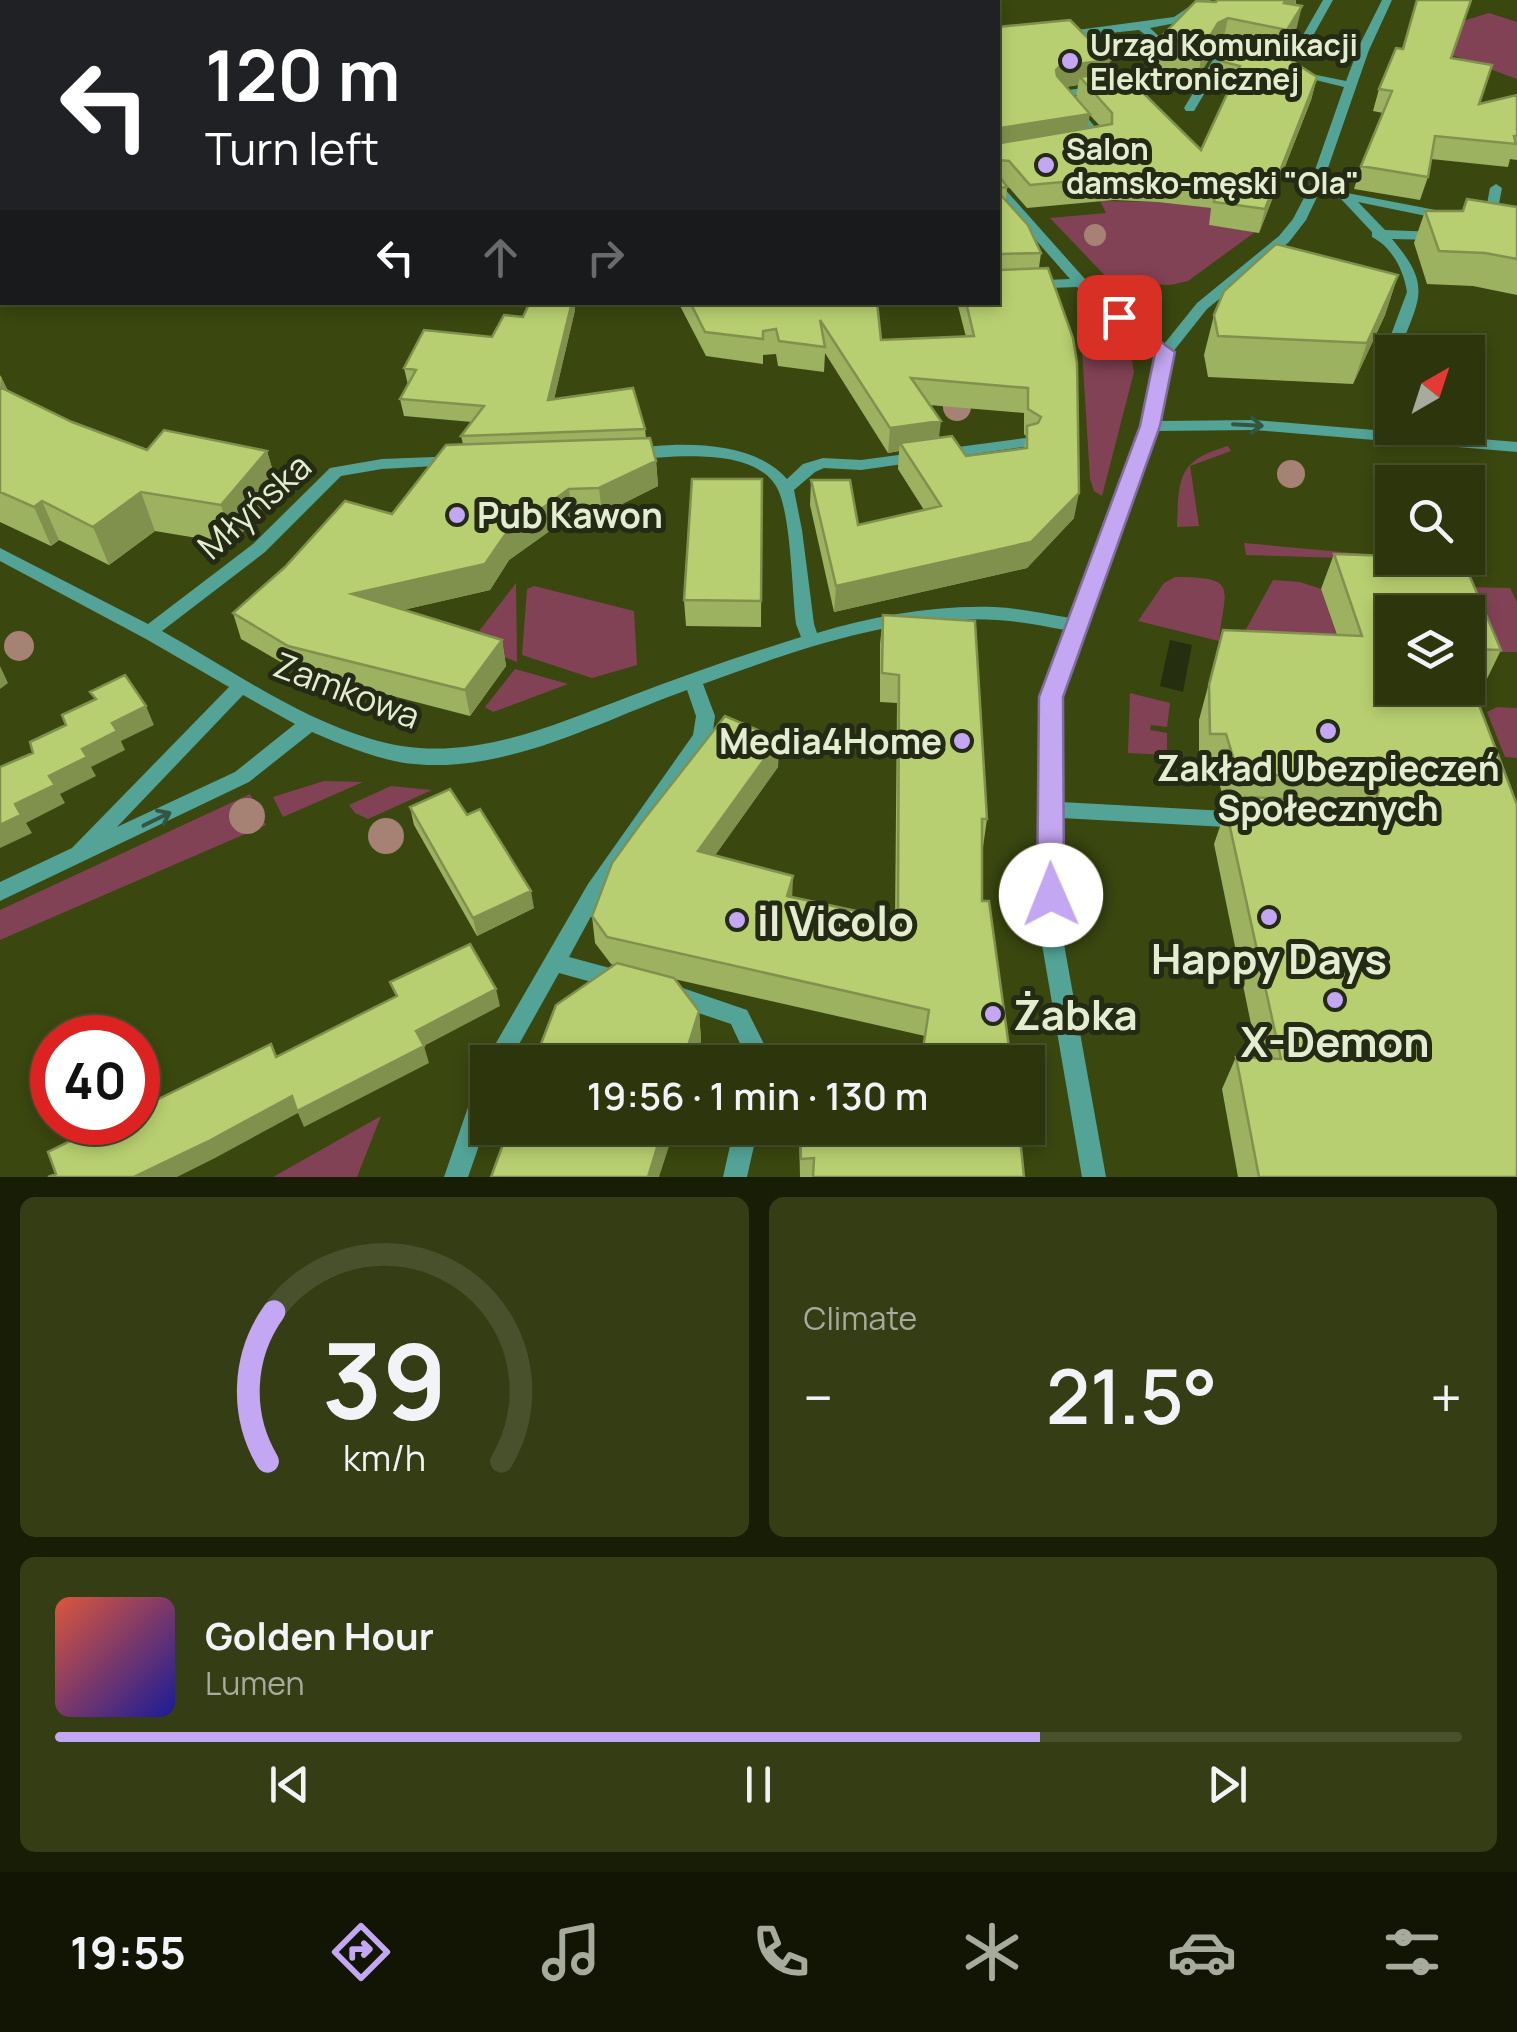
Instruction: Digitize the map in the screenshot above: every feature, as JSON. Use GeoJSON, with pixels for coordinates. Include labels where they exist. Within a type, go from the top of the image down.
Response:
{"type":"FeatureCollection","features":[{"type":"Feature","properties":{"kind":"street"},"geometry":{"type":"LineString","coordinates":[[1056,36],[1178,20],[1206,0]]}},
{"type":"Feature","properties":{"kind":"street"},"geometry":{"type":"LineString","coordinates":[[1328,0],[1308,34],[1317,41],[1363,50]]}},
{"type":"Feature","properties":{"kind":"street"},"geometry":{"type":"LineString","coordinates":[[1094,1177],[1052,933],[1051,697],[1150,426],[1165,352],[1202,306],[1284,238],[1299,220],[1314,190],[1363,50],[1386,0]]}},
{"type":"Feature","properties":{"kind":"street"},"geometry":{"type":"LineString","coordinates":[[1142,26],[1162,46]]}},
{"type":"Feature","properties":{"kind":"street"},"geometry":{"type":"LineString","coordinates":[[1190,108],[1220,58],[1256,66]]}},
{"type":"Feature","properties":{"kind":"street"},"geometry":{"type":"LineString","coordinates":[[1274,70],[1350,85]]}},
{"type":"Feature","properties":{"kind":"street"},"geometry":{"type":"LineString","coordinates":[[1082,144],[1101,141],[1062,94],[1150,82]]}},
{"type":"Feature","properties":{"kind":"street"},"geometry":{"type":"LineString","coordinates":[[1496,188],[1492,210],[1499,223]]}},
{"type":"Feature","properties":{"kind":"street"},"geometry":{"type":"LineString","coordinates":[[1314,190],[1517,225]]}},
{"type":"Feature","properties":{"kind":"street"},"geometry":{"type":"LineString","coordinates":[[1000,192],[1079,283],[1165,352]]}},
{"type":"Feature","properties":{"kind":"street"},"geometry":{"type":"LineString","coordinates":[[1346,198],[1405,259],[1414,279],[1414,292],[1398,335]]}},
{"type":"Feature","properties":{"kind":"street"},"geometry":{"type":"LineString","coordinates":[[1377,234],[1446,237],[1461,218]]}},
{"type":"Feature","properties":{"kind":"street"},"geometry":{"type":"LineString","coordinates":[[1000,286],[1079,283]]}},
{"type":"Feature","properties":{"kind":"street"},"geometry":{"type":"LineString","coordinates":[[1150,426],[1255,425],[1517,447]]}},
{"type":"Feature","properties":{"kind":"street"},"geometry":{"type":"LineString","coordinates":[[786,488],[809,468],[823,463],[862,464],[1025,443]]}},
{"type":"Feature","properties":{"kind":"street"},"geometry":{"type":"LineString","coordinates":[[612,455],[704,453],[742,458],[766,469],[786,488],[804,624],[812,642]]}},
{"type":"Feature","properties":{"kind":"street","name":"Młyńska"},"geometry":{"type":"LineString","coordinates":[[149,632],[260,548],[336,472],[382,464],[466,460]]}},
{"type":"Feature","properties":{"kind":"street","name":"Zamkowa"},"geometry":{"type":"LineString","coordinates":[[0,554],[149,632],[240,687],[312,722],[397,754],[462,756],[520,743],[812,642],[922,617],[993,613],[1075,624]]}},
{"type":"Feature","properties":{"kind":"street"},"geometry":{"type":"LineString","coordinates":[[506,1045],[552,962],[650,808],[702,738],[708,726],[692,681]]}},
{"type":"Feature","properties":{"kind":"street"},"geometry":{"type":"LineString","coordinates":[[70,862],[240,687]]}},
{"type":"Feature","properties":{"kind":"street"},"geometry":{"type":"LineString","coordinates":[[0,892],[242,777],[312,722]]}},
{"type":"Feature","properties":{"kind":"street"},"geometry":{"type":"LineString","coordinates":[[1050,809],[1273,822]]}},
{"type":"Feature","properties":{"kind":"street"},"geometry":{"type":"LineString","coordinates":[[552,962],[710,1005],[739,1017],[753,1045]]}},
{"type":"Feature","properties":{"kind":"street"},"geometry":{"type":"LineString","coordinates":[[456,1177],[470,1136]]}},
{"type":"Feature","properties":{"kind":"street"},"geometry":{"type":"LineString","coordinates":[[735,1177],[742,1145]]}},
{"type":"Feature","properties":{"kind":"shaded area"},"geometry":{"type":"Polygon","coordinates":[[[1489,13],[1517,22],[1517,79],[1406,38],[1489,13]]]}},
{"type":"Feature","properties":{"kind":"shaded area"},"geometry":{"type":"Polygon","coordinates":[[[1100,201],[1211,208],[1209,225],[1255,232],[1188,281],[1170,285],[1112,283],[1050,218],[1106,213],[1100,201]]]}},
{"type":"Feature","properties":{"kind":"shaded area"},"geometry":{"type":"Polygon","coordinates":[[[1091,318],[1125,347],[1134,372],[1102,496],[1094,491],[1090,479],[1081,334],[1082,324],[1091,318]]]}},
{"type":"Feature","properties":{"kind":"shaded area"},"geometry":{"type":"Polygon","coordinates":[[[1228,446],[1231,451],[1190,466],[1199,526],[1177,527],[1184,473],[1190,465],[1199,458],[1228,446]]]}},
{"type":"Feature","properties":{"kind":"shaded area"},"geometry":{"type":"Polygon","coordinates":[[[1244,543],[1375,555],[1375,559],[1246,555],[1244,543]]]}},
{"type":"Feature","properties":{"kind":"shaded area"},"geometry":{"type":"Polygon","coordinates":[[[1175,577],[1210,580],[1224,589],[1219,641],[1138,621],[1164,583],[1175,577]]]}},
{"type":"Feature","properties":{"kind":"shaded area"},"geometry":{"type":"Polygon","coordinates":[[[1273,580],[1300,582],[1321,589],[1348,669],[1238,644],[1273,580]]]}},
{"type":"Feature","properties":{"kind":"shaded area"},"geometry":{"type":"Polygon","coordinates":[[[516,583],[517,662],[470,643],[516,583]]]}},
{"type":"Feature","properties":{"kind":"shaded area"},"geometry":{"type":"Polygon","coordinates":[[[534,586],[634,611],[637,665],[592,678],[522,655],[527,589],[534,586]]]}},
{"type":"Feature","properties":{"kind":"shaded area"},"geometry":{"type":"Polygon","coordinates":[[[1467,587],[1510,588],[1517,602],[1517,652],[1485,652],[1485,595],[1469,595],[1467,587]]]}},
{"type":"Feature","properties":{"kind":"shaded area"},"geometry":{"type":"Polygon","coordinates":[[[1170,640],[1192,645],[1183,692],[1160,686],[1170,640]]]}},
{"type":"Feature","properties":{"kind":"shaded area"},"geometry":{"type":"Polygon","coordinates":[[[515,669],[568,684],[493,712],[485,707],[515,669]]]}},
{"type":"Feature","properties":{"kind":"shaded area"},"geometry":{"type":"Polygon","coordinates":[[[1130,693],[1170,703],[1167,727],[1151,725],[1150,730],[1167,733],[1167,755],[1128,753],[1130,693]]]}},
{"type":"Feature","properties":{"kind":"shaded area"},"geometry":{"type":"Polygon","coordinates":[[[1497,707],[1517,708],[1517,758],[1505,757],[1487,712],[1497,707]]]}},
{"type":"Feature","properties":{"kind":"shaded area"},"geometry":{"type":"Polygon","coordinates":[[[324,781],[363,782],[283,817],[273,797],[324,781]]]}},
{"type":"Feature","properties":{"kind":"shaded area"},"geometry":{"type":"Polygon","coordinates":[[[391,786],[432,790],[368,819],[349,805],[391,786]]]}},
{"type":"Feature","properties":{"kind":"shaded area"},"geometry":{"type":"Polygon","coordinates":[[[250,794],[266,825],[0,940],[0,910],[250,794]]]}},
{"type":"Feature","properties":{"kind":"shaded area"},"geometry":{"type":"Polygon","coordinates":[[[381,1116],[357,1177],[273,1177],[381,1116]]]}},
{"type":"Feature","properties":{"kind":"building"},"geometry":{"type":"Polygon","coordinates":[[[1286,0],[1284,3],[1302,6],[1287,30],[1228,18],[1218,23],[1204,46],[1161,37],[1196,1],[1286,0]]]}},
{"type":"Feature","properties":{"kind":"building"},"geometry":{"type":"Polygon","coordinates":[[[1417,0],[1471,0],[1451,58],[1492,65],[1479,104],[1517,95],[1516,144],[1435,136],[1428,177],[1361,166],[1392,91],[1379,89],[1396,48],[1403,49],[1417,0]]]}},
{"type":"Feature","properties":{"kind":"building"},"geometry":{"type":"Polygon","coordinates":[[[1070,20],[1110,60],[1060,66],[1056,70],[1090,114],[1000,128],[1000,27],[1070,20]]]}},
{"type":"Feature","properties":{"kind":"building"},"geometry":{"type":"Polygon","coordinates":[[[1230,45],[1284,56],[1317,77],[1265,209],[1214,202],[1216,184],[1162,178],[1118,177],[1030,185],[1009,161],[1000,160],[1000,142],[1112,124],[1112,113],[1080,77],[1121,71],[1201,150],[1240,66],[1220,61],[1230,45]]]}},
{"type":"Feature","properties":{"kind":"building"},"geometry":{"type":"Polygon","coordinates":[[[1000,194],[1028,225],[1041,253],[1001,254],[1000,258],[1000,194]]]}},
{"type":"Feature","properties":{"kind":"building"},"geometry":{"type":"Polygon","coordinates":[[[1467,199],[1517,207],[1517,259],[1439,251],[1425,211],[1463,211],[1467,199]]]}},
{"type":"Feature","properties":{"kind":"building"},"geometry":{"type":"Polygon","coordinates":[[[1276,244],[1398,275],[1367,343],[1218,336],[1214,315],[1224,291],[1276,244]]]}},
{"type":"Feature","properties":{"kind":"building"},"geometry":{"type":"Polygon","coordinates":[[[1048,268],[1073,338],[1077,363],[1079,493],[1031,542],[836,586],[811,480],[850,480],[858,525],[941,506],[900,443],[952,436],[966,456],[1027,448],[1027,426],[1038,423],[1041,417],[1028,409],[1028,388],[911,378],[941,421],[890,428],[820,320],[825,347],[779,341],[776,329],[763,331],[763,339],[705,332],[692,305],[877,305],[881,340],[974,336],[967,305],[1000,305],[1000,269],[1048,268]]]}},
{"type":"Feature","properties":{"kind":"building"},"geometry":{"type":"Polygon","coordinates":[[[529,305],[571,305],[548,400],[633,388],[645,429],[461,436],[484,406],[400,399],[416,370],[404,368],[424,330],[492,337],[504,315],[523,317],[529,305]]]}},
{"type":"Feature","properties":{"kind":"building"},"geometry":{"type":"Polygon","coordinates":[[[0,387],[72,422],[147,450],[164,430],[267,451],[221,505],[141,492],[93,527],[42,501],[34,507],[0,492],[0,387]]]}},
{"type":"Feature","properties":{"kind":"building"},"geometry":{"type":"Polygon","coordinates":[[[650,438],[656,461],[599,488],[569,489],[505,535],[485,564],[352,594],[502,640],[465,690],[288,646],[233,613],[285,567],[345,501],[392,514],[446,445],[650,438]]]}},
{"type":"Feature","properties":{"kind":"building"},"geometry":{"type":"Polygon","coordinates":[[[692,479],[762,479],[761,601],[684,600],[692,479]]]}},
{"type":"Feature","properties":{"kind":"building","name":"X-Demon"},"geometry":{"type":"Polygon","coordinates":[[[1334,554],[1375,555],[1375,575],[1469,575],[1478,595],[1375,595],[1375,705],[1479,705],[1517,805],[1517,1177],[1259,1177],[1236,1057],[1281,1059],[1226,809],[1249,810],[1245,797],[1366,803],[1376,799],[1379,790],[1373,782],[1365,780],[1238,773],[1226,734],[1210,734],[1209,685],[1223,630],[1362,636],[1334,554]]]}},
{"type":"Feature","properties":{"kind":"building","name":"X-Demon"},"geometry":{"type":"Polygon","coordinates":[[[1485,612],[1501,650],[1485,650],[1485,612]]]}},
{"type":"Feature","properties":{"kind":"building"},"geometry":{"type":"Polygon","coordinates":[[[883,615],[975,621],[987,819],[982,819],[982,901],[989,901],[1009,1045],[924,1045],[929,1010],[607,937],[592,916],[612,863],[725,716],[779,739],[698,851],[793,876],[787,896],[898,920],[899,675],[882,673],[883,615]]]}},
{"type":"Feature","properties":{"kind":"building"},"geometry":{"type":"Polygon","coordinates":[[[125,675],[146,706],[112,723],[117,731],[82,749],[87,757],[49,776],[55,785],[15,804],[21,815],[0,825],[0,767],[33,753],[30,742],[66,725],[62,715],[96,699],[90,692],[125,675]]]}},
{"type":"Feature","properties":{"kind":"building"},"geometry":{"type":"Polygon","coordinates":[[[450,789],[467,815],[480,809],[531,891],[473,918],[410,807],[450,789]]]}},
{"type":"Feature","properties":{"kind":"building"},"geometry":{"type":"Polygon","coordinates":[[[470,944],[496,989],[416,1031],[424,1046],[297,1111],[292,1096],[134,1177],[48,1177],[56,1174],[48,1152],[62,1145],[160,1145],[160,1098],[271,1044],[276,1057],[397,996],[390,982],[470,944]]]}},
{"type":"Feature","properties":{"kind":"building"},"geometry":{"type":"Polygon","coordinates":[[[617,963],[674,978],[699,1011],[688,1045],[541,1045],[556,1005],[617,963]]]}},
{"type":"Feature","properties":{"kind":"building"},"geometry":{"type":"Polygon","coordinates":[[[503,1145],[658,1145],[648,1177],[491,1177],[503,1145]]]}},
{"type":"Feature","properties":{"kind":"building"},"geometry":{"type":"Polygon","coordinates":[[[801,1145],[1021,1145],[1024,1177],[813,1177],[814,1158],[801,1159],[801,1145]]]}},
{"type":"Feature","properties":{"kind":"place","name":"Urząd Komunikacji Elektronicznej"},"geometry":{"type":"Point","coordinates":[1070,61]}},
{"type":"Feature","properties":{"kind":"place","name":"Salon damsko-męski \"Ola\""},"geometry":{"type":"Point","coordinates":[1046,165]}},
{"type":"Feature","properties":{"kind":"place","name":"Pub Kawon"},"geometry":{"type":"Point","coordinates":[457,515]}},
{"type":"Feature","properties":{"kind":"place","name":"Zakład Ubezpieczeń Społecznych"},"geometry":{"type":"Point","coordinates":[1328,731]}},
{"type":"Feature","properties":{"kind":"place","name":"Media4Home"},"geometry":{"type":"Point","coordinates":[962,741]}},
{"type":"Feature","properties":{"kind":"place","name":"Happy Days"},"geometry":{"type":"Point","coordinates":[1269,917]}},
{"type":"Feature","properties":{"kind":"place","name":"il Vicolo"},"geometry":{"type":"Point","coordinates":[737,920]}},
{"type":"Feature","properties":{"kind":"place","name":"X-Demon"},"geometry":{"type":"Point","coordinates":[1335,1000]}},
{"type":"Feature","properties":{"kind":"place","name":"Żabka"},"geometry":{"type":"Point","coordinates":[993,1014]}},
{"type":"Feature","properties":{"kind":"route"},"geometry":{"type":"LineString","coordinates":[[1051,895],[1051,697],[1150,426],[1165,352],[1119,317]]}}]}
